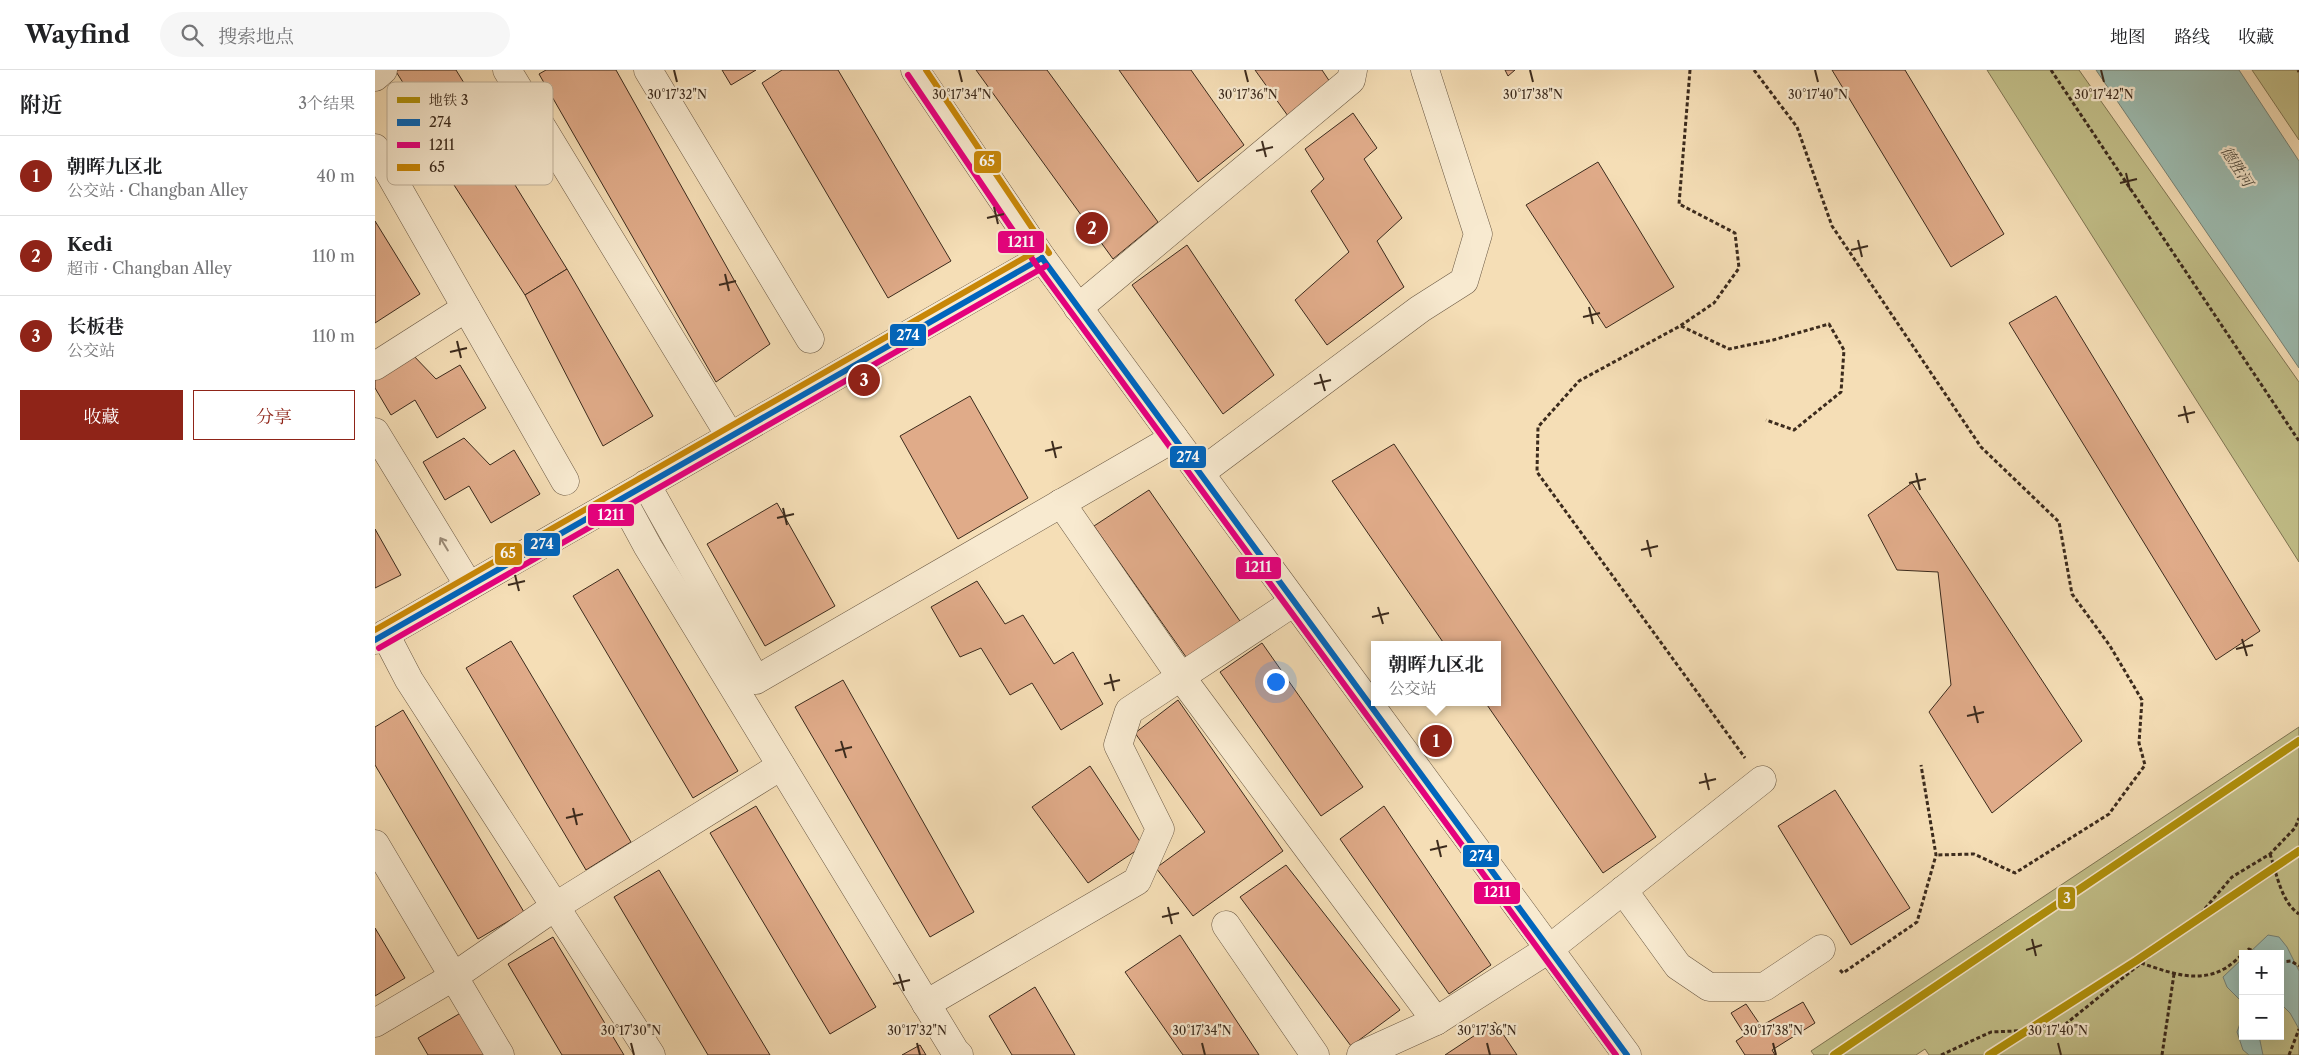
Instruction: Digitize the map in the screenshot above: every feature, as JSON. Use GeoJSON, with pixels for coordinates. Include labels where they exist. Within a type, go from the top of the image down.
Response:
{"type":"FeatureCollection","features":[{"type":"Feature","properties":{"kind":"street"},"geometry":{"type":"LineString","coordinates":[[375,77],[383,70]]}},
{"type":"Feature","properties":{"kind":"street"},"geometry":{"type":"LineString","coordinates":[[507,70],[514,82]]}},
{"type":"Feature","properties":{"kind":"street"},"geometry":{"type":"LineString","coordinates":[[648,70],[810,339]]}},
{"type":"Feature","properties":{"kind":"street"},"geometry":{"type":"LineString","coordinates":[[915,70],[1078,308],[1627,1055]]}},
{"type":"Feature","properties":{"kind":"street"},"geometry":{"type":"LineString","coordinates":[[1078,308],[1351,80],[1353,70]]}},
{"type":"Feature","properties":{"kind":"street"},"geometry":{"type":"LineString","coordinates":[[1200,474],[1420,309],[1464,281],[1478,234],[1425,70]]}},
{"type":"Feature","properties":{"kind":"street"},"geometry":{"type":"LineString","coordinates":[[553,145],[730,436]]}},
{"type":"Feature","properties":{"kind":"street"},"geometry":{"type":"LineString","coordinates":[[375,148],[387,169]]}},
{"type":"Feature","properties":{"kind":"street"},"geometry":{"type":"LineString","coordinates":[[396,185],[565,481]]}},
{"type":"Feature","properties":{"kind":"street"},"geometry":{"type":"LineString","coordinates":[[651,1055],[380,637],[1042,258]]}},
{"type":"Feature","properties":{"kind":"street"},"geometry":{"type":"LineString","coordinates":[[375,366],[466,308]]}},
{"type":"Feature","properties":{"kind":"street"},"geometry":{"type":"LineString","coordinates":[[375,432],[469,586]]}},
{"type":"Feature","properties":{"kind":"street"},"geometry":{"type":"LineString","coordinates":[[650,483],[756,680],[1174,438]]}},
{"type":"Feature","properties":{"kind":"street"},"geometry":{"type":"LineString","coordinates":[[650,483],[686,540]]}},
{"type":"Feature","properties":{"kind":"street"},"geometry":{"type":"LineString","coordinates":[[622,499],[648,547],[955,1052],[959,1055]]}},
{"type":"Feature","properties":{"kind":"street"},"geometry":{"type":"LineString","coordinates":[[1061,504],[1181,676],[1436,1021]]}},
{"type":"Feature","properties":{"kind":"street"},"geometry":{"type":"LineString","coordinates":[[926,1004],[1137,881],[1161,829],[1118,745],[1129,711],[1294,602]]}},
{"type":"Feature","properties":{"kind":"street"},"geometry":{"type":"LineString","coordinates":[[375,1023],[453,977],[556,906],[781,766]]}},
{"type":"Feature","properties":{"kind":"street"},"geometry":{"type":"LineString","coordinates":[[1361,1055],[1436,1021],[1549,949],[1761,780]]}},
{"type":"Feature","properties":{"kind":"street"},"geometry":{"type":"LineString","coordinates":[[375,844],[499,1055]]}},
{"type":"Feature","properties":{"kind":"street"},"geometry":{"type":"LineString","coordinates":[[1623,890],[1678,966],[1709,987],[1764,987],[1821,949]]}},
{"type":"Feature","properties":{"kind":"street"},"geometry":{"type":"LineString","coordinates":[[1226,925],[1315,1055]]}},
{"type":"Feature","properties":{"kind":"path"},"geometry":{"type":"LineString","coordinates":[[1690,70],[1679,204],[1735,233],[1739,268],[1713,304],[1680,326],[1579,382],[1539,427],[1537,472],[1761,780]]}},
{"type":"Feature","properties":{"kind":"path"},"geometry":{"type":"LineString","coordinates":[[1754,70],[1797,127],[1832,226],[1975,439],[2059,522],[2072,594],[2110,646],[2143,700],[2139,743],[2145,765],[2109,814],[2015,873],[1974,854],[1936,855]]}},
{"type":"Feature","properties":{"kind":"path"},"geometry":{"type":"LineString","coordinates":[[2051,70],[2299,441]]}},
{"type":"Feature","properties":{"kind":"path"},"geometry":{"type":"LineString","coordinates":[[1680,326],[1729,349],[1773,340],[1829,324],[1844,350],[1841,392],[1795,430],[1766,420]]}},
{"type":"Feature","properties":{"kind":"path"},"geometry":{"type":"LineString","coordinates":[[1821,949],[1843,973],[1917,922],[1936,855],[1921,765]]}},
{"type":"Feature","properties":{"kind":"path"},"geometry":{"type":"LineString","coordinates":[[1941,1055],[1991,1032],[2038,1030],[2063,1026],[2195,918],[2232,877],[2270,854],[2295,828],[2299,818]]}},
{"type":"Feature","properties":{"kind":"path"},"geometry":{"type":"LineString","coordinates":[[2270,854],[2284,895],[2299,914]]}},
{"type":"Feature","properties":{"kind":"path"},"geometry":{"type":"LineString","coordinates":[[2140,963],[2173,974],[2194,977],[2224,970],[2239,957]]}},
{"type":"Feature","properties":{"kind":"path"},"geometry":{"type":"LineString","coordinates":[[2284,962],[2291,961],[2299,966]]}},
{"type":"Feature","properties":{"kind":"path"},"geometry":{"type":"LineString","coordinates":[[2162,1055],[2173,974]]}},
{"type":"Feature","properties":{"kind":"path"},"geometry":{"type":"LineString","coordinates":[[2289,1055],[2299,1028]]}},
{"type":"Feature","properties":{"kind":"shaded area"},"geometry":{"type":"Polygon","coordinates":[[[1987,70],[2079,70],[2299,382],[2299,562],[1987,70]]]}},
{"type":"Feature","properties":{"kind":"shaded area"},"geometry":{"type":"Polygon","coordinates":[[[2252,70],[2299,70],[2299,140],[2252,70]]]}},
{"type":"Feature","properties":{"kind":"shaded area"},"geometry":{"type":"Polygon","coordinates":[[[2299,727],[2299,1055],[1929,1055],[1925,1049],[1916,1055],[1814,1055],[1811,1051],[2299,727]]]}},
{"type":"Feature","properties":{"kind":"water","name":"德胜河"},"geometry":{"type":"Polygon","coordinates":[[[2096,70],[2239,70],[2299,161],[2299,368],[2096,70]]]}},
{"type":"Feature","properties":{"kind":"water"},"geometry":{"type":"Polygon","coordinates":[[[2268,935],[2279,937],[2287,947],[2299,971],[2299,1029],[2290,1013],[2284,1007],[2284,950],[2252,950],[2268,935]]]}},
{"type":"Feature","properties":{"kind":"water"},"geometry":{"type":"Polygon","coordinates":[[[2239,962],[2239,999],[2227,987],[2223,977],[2239,962]]]}},
{"type":"Feature","properties":{"kind":"water"},"geometry":{"type":"Polygon","coordinates":[[[2240,1040],[2260,1040],[2263,1055],[2249,1055],[2243,1050],[2240,1040]]]}},
{"type":"Feature","properties":{"kind":"building"},"geometry":{"type":"Polygon","coordinates":[[[395,70],[456,70],[463,82],[403,82],[395,70]]]}},
{"type":"Feature","properties":{"kind":"building"},"geometry":{"type":"Polygon","coordinates":[[[546,70],[616,70],[770,344],[716,382],[553,98],[553,82],[544,82],[539,74],[546,70]]]}},
{"type":"Feature","properties":{"kind":"building"},"geometry":{"type":"Polygon","coordinates":[[[722,70],[756,70],[731,85],[722,70]]]}},
{"type":"Feature","properties":{"kind":"building"},"geometry":{"type":"Polygon","coordinates":[[[782,70],[838,70],[951,261],[888,298],[762,83],[782,70]]]}},
{"type":"Feature","properties":{"kind":"building"},"geometry":{"type":"Polygon","coordinates":[[[976,70],[1047,70],[1158,222],[1113,259],[976,70]]]}},
{"type":"Feature","properties":{"kind":"building"},"geometry":{"type":"Polygon","coordinates":[[[1119,70],[1191,70],[1244,145],[1198,182],[1119,70]]]}},
{"type":"Feature","properties":{"kind":"building"},"geometry":{"type":"Polygon","coordinates":[[[1255,70],[1322,70],[1330,82],[1288,116],[1255,70]]]}},
{"type":"Feature","properties":{"kind":"building"},"geometry":{"type":"Polygon","coordinates":[[[1505,70],[1515,70],[1508,76],[1505,70]]]}},
{"type":"Feature","properties":{"kind":"building"},"geometry":{"type":"Polygon","coordinates":[[[1832,70],[1905,70],[2004,234],[1951,267],[1832,70]]]}},
{"type":"Feature","properties":{"kind":"building"},"geometry":{"type":"Polygon","coordinates":[[[1353,113],[1377,148],[1364,159],[1402,218],[1377,241],[1404,287],[1327,345],[1295,300],[1349,252],[1311,191],[1324,179],[1305,149],[1353,113]]]}},
{"type":"Feature","properties":{"kind":"building"},"geometry":{"type":"Polygon","coordinates":[[[1598,162],[1674,287],[1606,328],[1526,205],[1598,162]]]}},
{"type":"Feature","properties":{"kind":"building"},"geometry":{"type":"Polygon","coordinates":[[[454,185],[515,185],[567,269],[525,295],[454,185]]]}},
{"type":"Feature","properties":{"kind":"building"},"geometry":{"type":"Polygon","coordinates":[[[375,221],[420,294],[375,323],[375,221]]]}},
{"type":"Feature","properties":{"kind":"building"},"geometry":{"type":"Polygon","coordinates":[[[1187,245],[1274,375],[1223,414],[1132,285],[1187,245]]]}},
{"type":"Feature","properties":{"kind":"building"},"geometry":{"type":"Polygon","coordinates":[[[567,269],[653,416],[603,446],[525,295],[567,269]]]}},
{"type":"Feature","properties":{"kind":"building"},"geometry":{"type":"Polygon","coordinates":[[[2056,296],[2260,631],[2216,660],[2009,323],[2056,296]]]}},
{"type":"Feature","properties":{"kind":"building"},"geometry":{"type":"Polygon","coordinates":[[[410,352],[436,379],[460,365],[486,408],[437,438],[415,400],[391,415],[375,388],[375,373],[410,352]]]}},
{"type":"Feature","properties":{"kind":"building"},"geometry":{"type":"Polygon","coordinates":[[[970,396],[1028,498],[958,539],[900,436],[970,396]]]}},
{"type":"Feature","properties":{"kind":"building"},"geometry":{"type":"Polygon","coordinates":[[[464,438],[490,465],[514,450],[540,494],[491,523],[469,486],[445,500],[423,462],[464,438]]]}},
{"type":"Feature","properties":{"kind":"building"},"geometry":{"type":"Polygon","coordinates":[[[1394,444],[1656,837],[1603,873],[1488,706],[1501,706],[1501,641],[1442,641],[1332,481],[1394,444]]]}},
{"type":"Feature","properties":{"kind":"building"},"geometry":{"type":"Polygon","coordinates":[[[1912,483],[2082,741],[1992,813],[1929,712],[1951,685],[1938,572],[1897,570],[1868,515],[1912,483]]]}},
{"type":"Feature","properties":{"kind":"building"},"geometry":{"type":"Polygon","coordinates":[[[1149,490],[1242,624],[1191,664],[1094,526],[1149,490]]]}},
{"type":"Feature","properties":{"kind":"building"},"geometry":{"type":"Polygon","coordinates":[[[777,503],[835,606],[765,646],[707,544],[777,503]]]}},
{"type":"Feature","properties":{"kind":"building"},"geometry":{"type":"Polygon","coordinates":[[[375,529],[401,575],[375,588],[375,529]]]}},
{"type":"Feature","properties":{"kind":"building"},"geometry":{"type":"Polygon","coordinates":[[[618,569],[738,771],[693,798],[573,596],[618,569]]]}},
{"type":"Feature","properties":{"kind":"building"},"geometry":{"type":"Polygon","coordinates":[[[977,581],[1005,624],[1023,615],[1054,664],[1073,652],[1103,704],[1061,730],[1032,683],[1010,695],[981,648],[960,657],[931,607],[977,581]]]}},
{"type":"Feature","properties":{"kind":"building"},"geometry":{"type":"Polygon","coordinates":[[[511,641],[631,842],[586,870],[466,668],[511,641]]]}},
{"type":"Feature","properties":{"kind":"building"},"geometry":{"type":"Polygon","coordinates":[[[1262,643],[1363,787],[1321,816],[1220,672],[1262,643]]]}},
{"type":"Feature","properties":{"kind":"building"},"geometry":{"type":"Polygon","coordinates":[[[843,680],[974,912],[930,937],[795,707],[843,680]]]}},
{"type":"Feature","properties":{"kind":"building"},"geometry":{"type":"Polygon","coordinates":[[[1178,700],[1283,851],[1193,916],[1156,868],[1205,832],[1135,733],[1178,700]]]}},
{"type":"Feature","properties":{"kind":"building"},"geometry":{"type":"Polygon","coordinates":[[[403,710],[524,912],[478,939],[375,765],[375,727],[403,710]]]}},
{"type":"Feature","properties":{"kind":"building"},"geometry":{"type":"Polygon","coordinates":[[[1090,766],[1143,846],[1088,883],[1032,807],[1090,766]]]}},
{"type":"Feature","properties":{"kind":"building"},"geometry":{"type":"Polygon","coordinates":[[[1835,790],[1910,908],[1851,945],[1778,826],[1835,790]]]}},
{"type":"Feature","properties":{"kind":"building"},"geometry":{"type":"Polygon","coordinates":[[[756,806],[876,1007],[830,1034],[710,833],[756,806]]]}},
{"type":"Feature","properties":{"kind":"building"},"geometry":{"type":"Polygon","coordinates":[[[1384,806],[1491,965],[1449,994],[1340,839],[1384,806]]]}},
{"type":"Feature","properties":{"kind":"building"},"geometry":{"type":"Polygon","coordinates":[[[1286,865],[1400,1010],[1351,1046],[1240,897],[1286,865]]]}},
{"type":"Feature","properties":{"kind":"building"},"geometry":{"type":"Polygon","coordinates":[[[659,870],[770,1055],[708,1055],[614,897],[659,870]]]}},
{"type":"Feature","properties":{"kind":"building"},"geometry":{"type":"Polygon","coordinates":[[[375,928],[405,978],[375,996],[375,928]]]}},
{"type":"Feature","properties":{"kind":"building"},"geometry":{"type":"Polygon","coordinates":[[[1180,935],[1259,1055],[1183,1055],[1125,972],[1180,935]]]}},
{"type":"Feature","properties":{"kind":"building"},"geometry":{"type":"Polygon","coordinates":[[[553,937],[624,1055],[562,1055],[508,964],[553,937]]]}},
{"type":"Feature","properties":{"kind":"building"},"geometry":{"type":"Polygon","coordinates":[[[1035,987],[1075,1055],[1012,1055],[989,1016],[1035,987]]]}},
{"type":"Feature","properties":{"kind":"building"},"geometry":{"type":"Polygon","coordinates":[[[1803,1002],[1815,1023],[1772,1050],[1775,1055],[1745,1055],[1736,1041],[1745,1035],[1731,1013],[1746,1004],[1761,1026],[1803,1002]]]}},
{"type":"Feature","properties":{"kind":"building"},"geometry":{"type":"Polygon","coordinates":[[[464,1011],[490,1055],[428,1055],[418,1038],[464,1011]]]}},
{"type":"Feature","properties":{"kind":"building"},"geometry":{"type":"Polygon","coordinates":[[[1495,1022],[1517,1055],[1445,1055],[1495,1022]]]}},
{"type":"Feature","properties":{"kind":"building"},"geometry":{"type":"Polygon","coordinates":[[[920,1045],[926,1055],[902,1055],[920,1045]]]}},
{"type":"Feature","properties":{"kind":"metro line","name":"3"},"geometry":{"type":"LineString","coordinates":[[1834,1055],[2299,741]]}},
{"type":"Feature","properties":{"kind":"metro line","name":"3"},"geometry":{"type":"LineString","coordinates":[[1989,1055],[2136,961],[2299,851]]}},
{"type":"Feature","properties":{"kind":"transit line","name":"65"},"geometry":{"type":"LineString","coordinates":[[926,70],[1049,253]]}},
{"type":"Feature","properties":{"kind":"transit line","name":"1211"},"geometry":{"type":"LineString","coordinates":[[908,75],[1035,263],[1616,1055]]}},
{"type":"Feature","properties":{"kind":"transit line","name":"65"},"geometry":{"type":"LineString","coordinates":[[375,630],[1038,250]]}},
{"type":"Feature","properties":{"kind":"transit line","name":"274"},"geometry":{"type":"LineString","coordinates":[[1042,258],[1627,1055]]}},
{"type":"Feature","properties":{"kind":"transit line","name":"274"},"geometry":{"type":"LineString","coordinates":[[375,640],[1042,258]]}},
{"type":"Feature","properties":{"kind":"transit line","name":"1211"},"geometry":{"type":"LineString","coordinates":[[379,648],[1046,266]]}},
{"type":"Feature","properties":{"kind":"place","name":"Kedi"},"geometry":{"type":"Point","coordinates":[1092,228]}},
{"type":"Feature","properties":{"kind":"place","name":"长板巷"},"geometry":{"type":"Point","coordinates":[864,380]}},
{"type":"Feature","properties":{"kind":"place","name":"朝晖九区北"},"geometry":{"type":"Point","coordinates":[1436,741]}}]}
